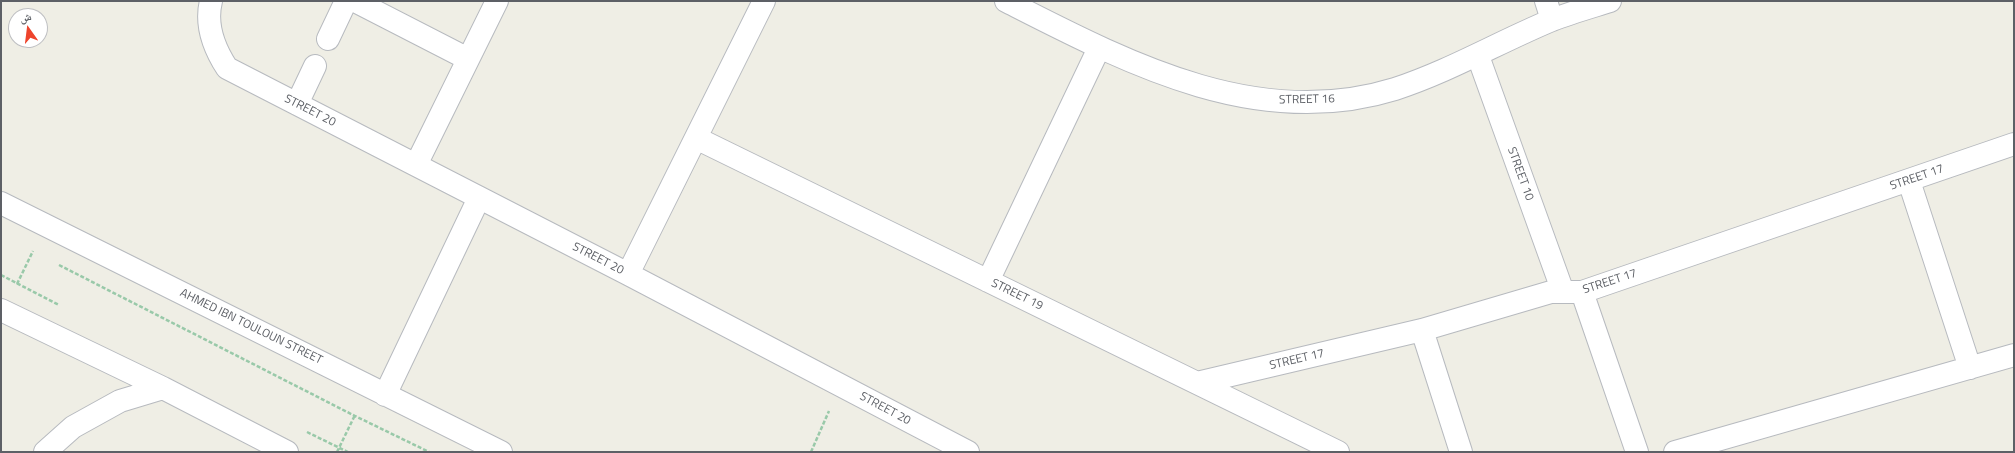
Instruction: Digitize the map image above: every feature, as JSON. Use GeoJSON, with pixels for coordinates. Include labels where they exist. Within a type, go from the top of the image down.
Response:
{"type":"FeatureCollection","features":[{"type":"Feature","properties":{"kind":"street","name":"STREET 20"},"geometry":{"type":"LineString","coordinates":[[211,1],[209,22],[212,38],[218,54],[227,68],[628,274],[968,452]]}},
{"type":"Feature","properties":{"kind":"street"},"geometry":{"type":"LineString","coordinates":[[328,39],[346,1]]}},
{"type":"Feature","properties":{"kind":"street"},"geometry":{"type":"LineString","coordinates":[[355,1],[468,59]]}},
{"type":"Feature","properties":{"kind":"street"},"geometry":{"type":"LineString","coordinates":[[416,165],[497,1]]}},
{"type":"Feature","properties":{"kind":"street"},"geometry":{"type":"LineString","coordinates":[[628,274],[764,1]]}},
{"type":"Feature","properties":{"kind":"street","name":"STREET 16"},"geometry":{"type":"LineString","coordinates":[[1006,1],[1099,48],[1174,78],[1217,92],[1260,100],[1305,102],[1350,98],[1394,89],[1478,56],[1549,11],[1610,1]]}},
{"type":"Feature","properties":{"kind":"street"},"geometry":{"type":"LineString","coordinates":[[988,281],[1099,48]]}},
{"type":"Feature","properties":{"kind":"street","name":"STREET 10"},"geometry":{"type":"LineString","coordinates":[[1478,56],[1637,452]]}},
{"type":"Feature","properties":{"kind":"street"},"geometry":{"type":"LineString","coordinates":[[297,104],[315,66]]}},
{"type":"Feature","properties":{"kind":"street","name":"STREET 19"},"geometry":{"type":"LineString","coordinates":[[696,138],[1338,452]]}},
{"type":"Feature","properties":{"kind":"street","name":"STREET 17"},"geometry":{"type":"LineString","coordinates":[[1197,383],[1422,330],[1543,294],[1572,292],[1909,181],[2014,144]]}},
{"type":"Feature","properties":{"kind":"street"},"geometry":{"type":"LineString","coordinates":[[1909,181],[1970,368]]}},
{"type":"Feature","properties":{"kind":"street"},"geometry":{"type":"LineString","coordinates":[[378,390],[479,198]]}},
{"type":"Feature","properties":{"kind":"street","name":"AHMED IBN TOULOUN STREET"},"geometry":{"type":"LineString","coordinates":[[1,203],[501,452]]}},
{"type":"Feature","properties":{"kind":"street"},"geometry":{"type":"LineString","coordinates":[[2,311],[163,388],[287,452]]}},
{"type":"Feature","properties":{"kind":"street"},"geometry":{"type":"LineString","coordinates":[[1422,330],[1461,452]]}},
{"type":"Feature","properties":{"kind":"street"},"geometry":{"type":"LineString","coordinates":[[1675,452],[2014,355]]}},
{"type":"Feature","properties":{"kind":"street"},"geometry":{"type":"LineString","coordinates":[[45,452],[73,427],[120,401],[163,388]]}},
{"type":"Feature","properties":{"kind":"path"},"geometry":{"type":"LineString","coordinates":[[2,311],[46,225]]}},
{"type":"Feature","properties":{"kind":"path"},"geometry":{"type":"LineString","coordinates":[[26,249],[40,256]]}},
{"type":"Feature","properties":{"kind":"path"},"geometry":{"type":"LineString","coordinates":[[54,263],[429,452]]}},
{"type":"Feature","properties":{"kind":"path"},"geometry":{"type":"LineString","coordinates":[[811,452],[841,385]]}},
{"type":"Feature","properties":{"kind":"path"},"geometry":{"type":"LineString","coordinates":[[337,452],[355,416],[378,390]]}}]}
